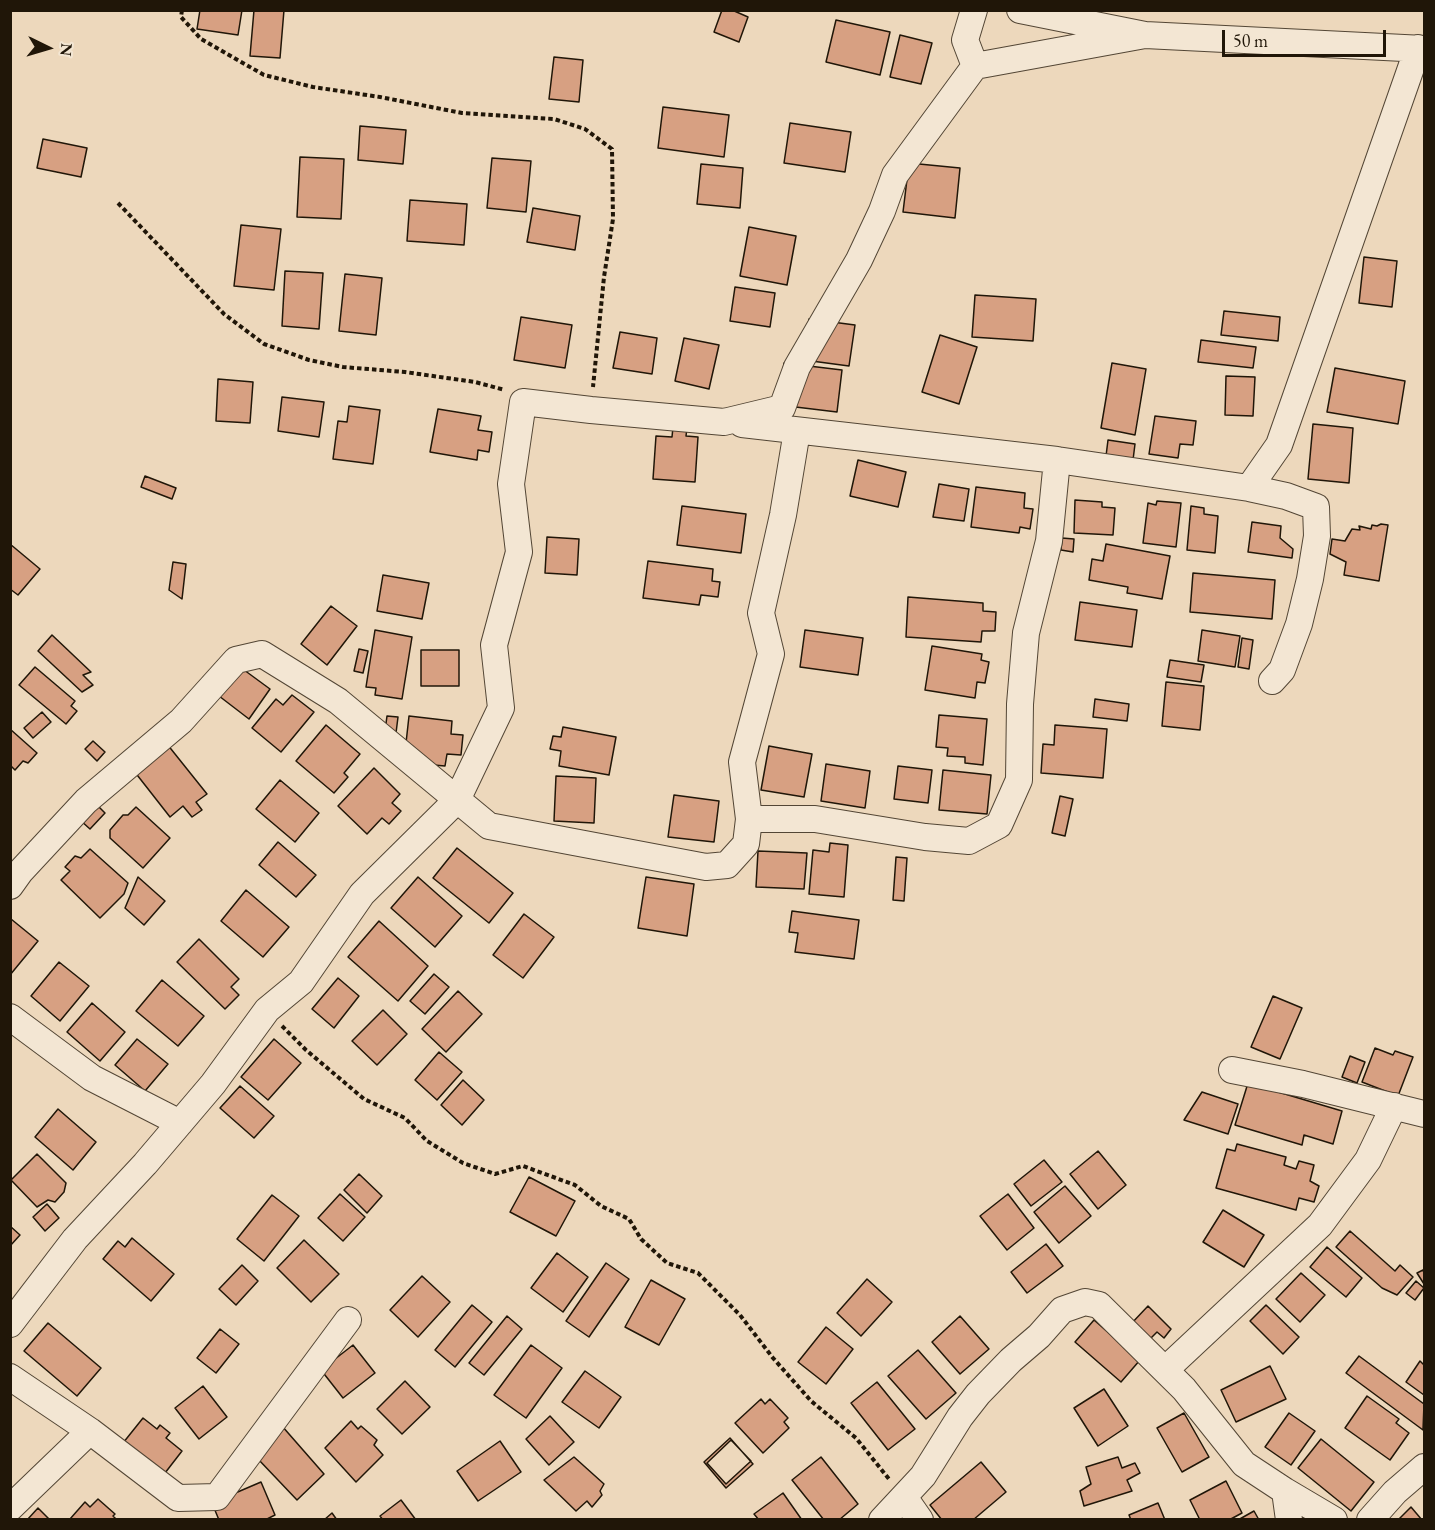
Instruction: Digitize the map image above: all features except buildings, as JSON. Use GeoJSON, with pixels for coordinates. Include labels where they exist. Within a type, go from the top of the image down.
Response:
{"type":"FeatureCollection","features":[{"type":"Feature","properties":{"kind":"street"},"geometry":{"type":"LineString","coordinates":[[974,10],[965,40],[975,66]]}},
{"type":"Feature","properties":{"kind":"street"},"geometry":{"type":"LineString","coordinates":[[1020,10],[1145,35],[1421,49],[1279,445],[1249,488]]}},
{"type":"Feature","properties":{"kind":"street"},"geometry":{"type":"LineString","coordinates":[[724,422],[782,408],[796,367],[859,260],[896,175],[975,66],[1145,35]]}},
{"type":"Feature","properties":{"kind":"street"},"geometry":{"type":"LineString","coordinates":[[10,1324],[75,1239],[145,1164],[213,1084],[267,1011],[301,982],[362,894],[457,800],[501,708],[494,645],[519,552],[511,484],[523,402],[724,422],[1057,460],[1249,488],[1286,496],[1316,507],[1317,536],[1299,624],[1282,670],[1272,681]]}},
{"type":"Feature","properties":{"kind":"street"},"geometry":{"type":"LineString","coordinates":[[10,886],[20,872],[86,801],[181,721],[236,660],[262,654],[338,701],[489,826],[706,867],[727,865],[746,844],[749,819],[742,762],[771,654],[761,613],[783,515],[798,431]]}},
{"type":"Feature","properties":{"kind":"street"},"geometry":{"type":"LineString","coordinates":[[749,819],[815,819],[925,837],[969,841],[999,825],[1019,780],[1020,704],[1026,633],[1049,541],[1057,460]]}},
{"type":"Feature","properties":{"kind":"street"},"geometry":{"type":"LineString","coordinates":[[10,1017],[92,1078],[180,1123]]}},
{"type":"Feature","properties":{"kind":"street"},"geometry":{"type":"LineString","coordinates":[[1232,1070],[1425,1114]]}},
{"type":"Feature","properties":{"kind":"street"},"geometry":{"type":"LineString","coordinates":[[1165,1370],[1320,1225],[1368,1160],[1394,1106]]}},
{"type":"Feature","properties":{"kind":"street"},"geometry":{"type":"LineString","coordinates":[[882,1520],[923,1476],[960,1417],[978,1394],[1011,1360],[1039,1336],[1062,1310],[1086,1302],[1099,1305],[1184,1389],[1244,1464],[1334,1520]]}},
{"type":"Feature","properties":{"kind":"street"},"geometry":{"type":"LineString","coordinates":[[10,1377],[90,1431],[178,1498],[216,1497],[348,1320]]}},
{"type":"Feature","properties":{"kind":"street"},"geometry":{"type":"LineString","coordinates":[[10,1508],[90,1431]]}},
{"type":"Feature","properties":{"kind":"street"},"geometry":{"type":"LineString","coordinates":[[1370,1520],[1395,1492],[1425,1467]]}},
{"type":"Feature","properties":{"kind":"street"},"geometry":{"type":"LineString","coordinates":[[1285,1491],[1289,1520]]}},
{"type":"Feature","properties":{"kind":"street"},"geometry":{"type":"LineString","coordinates":[[904,1497],[920,1520]]}},
{"type":"Feature","properties":{"kind":"path"},"geometry":{"type":"LineString","coordinates":[[182,10],[181,17],[201,39],[264,75],[313,87],[462,113],[554,119],[585,129],[612,149],[613,219],[604,277],[592,391]]}},
{"type":"Feature","properties":{"kind":"path"},"geometry":{"type":"LineString","coordinates":[[118,203],[224,314],[264,344],[309,360],[343,367],[405,372],[514,392]]}},
{"type":"Feature","properties":{"kind":"path"},"geometry":{"type":"LineString","coordinates":[[267,1011],[306,1050],[364,1099],[405,1118],[427,1141],[463,1163],[495,1174],[523,1166],[575,1185],[601,1206],[629,1219],[642,1239],[667,1263],[698,1273],[732,1306],[811,1401],[856,1438],[904,1497]]}}]}
